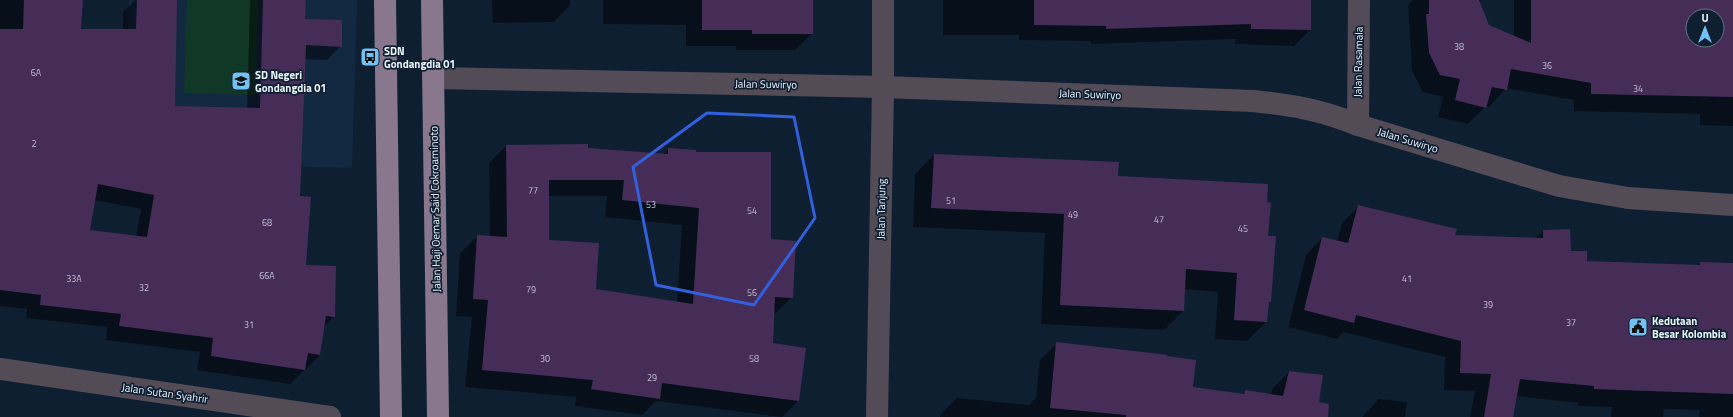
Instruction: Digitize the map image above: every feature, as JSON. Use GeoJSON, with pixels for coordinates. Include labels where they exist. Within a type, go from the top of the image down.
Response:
{"type":"FeatureCollection","features":[{"type":"Feature","properties":{"kind":"main road"},"geometry":{"type":"LineString","coordinates":[[385,0],[390,417]]}},
{"type":"Feature","properties":{"kind":"main road","name":"Jalan Haji Oemar Said Cokroaminoto"},"geometry":{"type":"LineString","coordinates":[[432,0],[438,417]]}},
{"type":"Feature","properties":{"kind":"street","name":"Jalan Tanjung"},"geometry":{"type":"LineString","coordinates":[[877,417],[883,87],[883,0]]}},
{"type":"Feature","properties":{"kind":"street","name":"Jalan Rasamala"},"geometry":{"type":"LineString","coordinates":[[1358,125],[1359,0]]}},
{"type":"Feature","properties":{"kind":"street","name":"Jalan Suwiryo"},"geometry":{"type":"LineString","coordinates":[[433,78],[883,87],[1254,101],[1294,106],[1333,114],[1358,125],[1559,186],[1628,198],[1733,205]]}},
{"type":"Feature","properties":{"kind":"street","name":"Jalan Sutan Syahrir"},"geometry":{"type":"LineString","coordinates":[[0,369],[330,417]]}},
{"type":"Feature","properties":{"kind":"highlighted area"},"geometry":{"type":"Polygon","coordinates":[[[707,113],[794,117],[815,218],[754,305],[656,285],[633,167],[707,113]]]}},
{"type":"Feature","properties":{"kind":"shaded area","name":"SD Negeri Gondangdia 01"},"geometry":{"type":"Polygon","coordinates":[[[129,0],[357,0],[352,168],[124,162],[129,0]]]}},
{"type":"Feature","properties":{"kind":"green space"},"geometry":{"type":"Polygon","coordinates":[[[187,0],[258,0],[255,95],[184,93],[187,0]]]}},
{"type":"Feature","properties":{"kind":"building"},"geometry":{"type":"Polygon","coordinates":[[[24,0],[83,0],[81,29],[136,29],[137,0],[177,0],[175,106],[260,108],[263,0],[306,0],[305,19],[342,20],[342,47],[306,45],[300,196],[311,197],[306,265],[336,266],[335,317],[326,316],[320,355],[308,353],[305,370],[211,356],[213,338],[119,326],[121,314],[40,305],[41,295],[0,290],[0,29],[23,29],[24,0]],[[98,184],[90,230],[147,237],[154,195],[98,184]]]}},
{"type":"Feature","properties":{"kind":"building"},"geometry":{"type":"Polygon","coordinates":[[[702,0],[813,0],[813,34],[752,34],[752,30],[702,30],[702,0]]]}},
{"type":"Feature","properties":{"kind":"building"},"geometry":{"type":"Polygon","coordinates":[[[1034,0],[1311,0],[1311,30],[1251,29],[1251,24],[1106,29],[1106,26],[1034,25],[1034,0]]]}},
{"type":"Feature","properties":{"kind":"building"},"geometry":{"type":"Polygon","coordinates":[[[1429,0],[1479,0],[1489,25],[1531,43],[1531,0],[1733,0],[1733,97],[1591,94],[1591,83],[1511,69],[1507,90],[1492,87],[1486,108],[1455,100],[1460,79],[1440,75],[1429,53],[1426,14],[1429,14],[1429,0]]]}},
{"type":"Feature","properties":{"kind":"building"},"geometry":{"type":"Polygon","coordinates":[[[588,144],[588,148],[668,154],[668,148],[696,150],[696,152],[771,152],[771,239],[796,241],[793,298],[775,297],[773,343],[806,348],[799,401],[662,383],[660,399],[591,389],[593,380],[482,370],[488,300],[473,299],[477,235],[507,237],[506,145],[588,144]],[[549,180],[549,240],[599,243],[596,289],[693,304],[699,208],[622,200],[624,180],[549,180]]]}},
{"type":"Feature","properties":{"kind":"building"},"geometry":{"type":"Polygon","coordinates":[[[934,154],[1119,162],[1118,176],[1268,184],[1267,202],[1271,203],[1268,236],[1276,236],[1271,302],[1269,302],[1267,322],[1234,320],[1237,273],[1186,269],[1184,311],[1060,305],[1064,214],[931,208],[934,154]]]}},
{"type":"Feature","properties":{"kind":"building"},"geometry":{"type":"Polygon","coordinates":[[[1358,205],[1457,229],[1455,235],[1543,238],[1543,230],[1570,229],[1571,251],[1587,251],[1587,261],[1700,265],[1700,262],[1733,263],[1733,394],[1594,389],[1594,386],[1520,379],[1513,417],[1484,417],[1491,374],[1460,373],[1461,341],[1356,315],[1354,323],[1304,310],[1322,237],[1348,243],[1358,205]]]}},
{"type":"Feature","properties":{"kind":"building"},"geometry":{"type":"Polygon","coordinates":[[[1056,342],[1168,355],[1167,356],[1196,360],[1193,387],[1244,394],[1245,390],[1283,396],[1289,371],[1323,375],[1319,402],[1329,404],[1328,417],[1126,417],[1126,415],[1050,408],[1056,342]]]}},
{"type":"Feature","properties":{"kind":"place","name":"SDN Gondangdia 01"},"geometry":{"type":"Point","coordinates":[370,57]}},
{"type":"Feature","properties":{"kind":"place","name":"SD Negeri Gondangdia 01"},"geometry":{"type":"Point","coordinates":[241,81]}},
{"type":"Feature","properties":{"kind":"place","name":"Kedutaan Besar Kolombia"},"geometry":{"type":"Point","coordinates":[1638,327]}}]}
